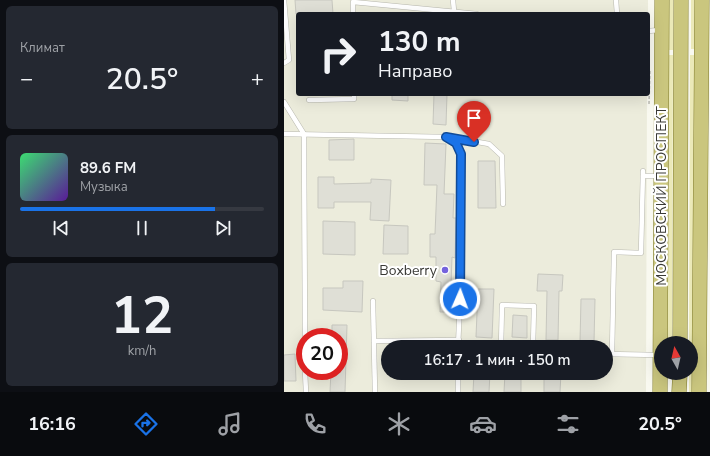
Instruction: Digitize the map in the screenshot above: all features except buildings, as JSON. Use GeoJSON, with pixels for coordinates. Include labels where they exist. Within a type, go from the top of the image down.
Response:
{"type":"FeatureCollection","features":[{"type":"Feature","properties":{"kind":"main road","name":"МОСКОВСКИЙ ПРОСПЕКТ"},"geometry":{"type":"LineString","coordinates":[[660,336],[660,176],[655,30],[662,0]]}},
{"type":"Feature","properties":{"kind":"main road","name":"МОСКОВСКИЙ ПРОСПЕКТ"},"geometry":{"type":"LineString","coordinates":[[680,336],[682,0]]}},
{"type":"Feature","properties":{"kind":"main road"},"geometry":{"type":"LineString","coordinates":[[699,392],[702,0]]}},
{"type":"Feature","properties":{"kind":"main road","name":"МОСКОВСКИЙ ПРОСПЕКТ"},"geometry":{"type":"LineString","coordinates":[[660,380],[660,392]]}},
{"type":"Feature","properties":{"kind":"main road"},"geometry":{"type":"LineString","coordinates":[[680,380],[680,392]]}},
{"type":"Feature","properties":{"kind":"lane"},"geometry":{"type":"LineString","coordinates":[[284,0],[289,60],[284,63]]}},
{"type":"Feature","properties":{"kind":"lane"},"geometry":{"type":"LineString","coordinates":[[453,0],[454,11]]}},
{"type":"Feature","properties":{"kind":"lane"},"geometry":{"type":"LineString","coordinates":[[616,0],[617,12]]}},
{"type":"Feature","properties":{"kind":"lane"},"geometry":{"type":"LineString","coordinates":[[353,12],[352,1],[462,12]]}},
{"type":"Feature","properties":{"kind":"lane"},"geometry":{"type":"LineString","coordinates":[[309,100],[354,99],[354,96]]}},
{"type":"Feature","properties":{"kind":"lane"},"geometry":{"type":"LineString","coordinates":[[284,102],[304,134],[305,328]]}},
{"type":"Feature","properties":{"kind":"lane"},"geometry":{"type":"LineString","coordinates":[[284,134],[446,137],[488,144],[502,156],[503,204]]}},
{"type":"Feature","properties":{"kind":"lane"},"geometry":{"type":"LineString","coordinates":[[446,137],[456,143],[461,154],[462,258],[459,340]]}},
{"type":"Feature","properties":{"kind":"lane"},"geometry":{"type":"LineString","coordinates":[[612,340],[614,252],[641,253],[643,174],[660,176]]}},
{"type":"Feature","properties":{"kind":"lane"},"geometry":{"type":"LineString","coordinates":[[373,302],[375,392]]}},
{"type":"Feature","properties":{"kind":"lane"},"geometry":{"type":"LineString","coordinates":[[501,340],[502,305],[534,306],[533,340]]}},
{"type":"Feature","properties":{"kind":"lane"},"geometry":{"type":"LineString","coordinates":[[374,341],[381,341]]}},
{"type":"Feature","properties":{"kind":"lane"},"geometry":{"type":"LineString","coordinates":[[613,354],[654,355]]}},
{"type":"Feature","properties":{"kind":"lane"},"geometry":{"type":"LineString","coordinates":[[305,380],[306,392]]}},
{"type":"Feature","properties":{"kind":"lane"},"geometry":{"type":"LineString","coordinates":[[458,380],[458,392]]}},
{"type":"Feature","properties":{"kind":"shaded area"},"geometry":{"type":"Polygon","coordinates":[[[284,0],[648,0],[648,12],[296,12],[296,96],[647,96],[646,392],[284,392],[284,0]]]}},
{"type":"Feature","properties":{"kind":"shaded area"},"geometry":{"type":"Polygon","coordinates":[[[669,0],[673,0],[673,50],[669,50],[669,0]]]}},
{"type":"Feature","properties":{"kind":"shaded area"},"geometry":{"type":"Polygon","coordinates":[[[691,0],[696,0],[695,49],[691,49],[691,0]]]}},
{"type":"Feature","properties":{"kind":"shaded area"},"geometry":{"type":"Polygon","coordinates":[[[669,55],[673,55],[672,336],[667,336],[669,55]]]}},
{"type":"Feature","properties":{"kind":"shaded area"},"geometry":{"type":"Polygon","coordinates":[[[690,55],[695,55],[694,336],[689,336],[690,55]]]}},
{"type":"Feature","properties":{"kind":"shaded area"},"geometry":{"type":"Polygon","coordinates":[[[689,380],[694,380],[694,392],[689,392],[689,380]]]}},
{"type":"Feature","properties":{"kind":"place","name":"Boxberry"},"geometry":{"type":"Point","coordinates":[445,270]}},
{"type":"Feature","properties":{"kind":"route"},"geometry":{"type":"LineString","coordinates":[[460,299],[462,258],[461,154],[456,143],[446,137],[474,142]]}}]}
